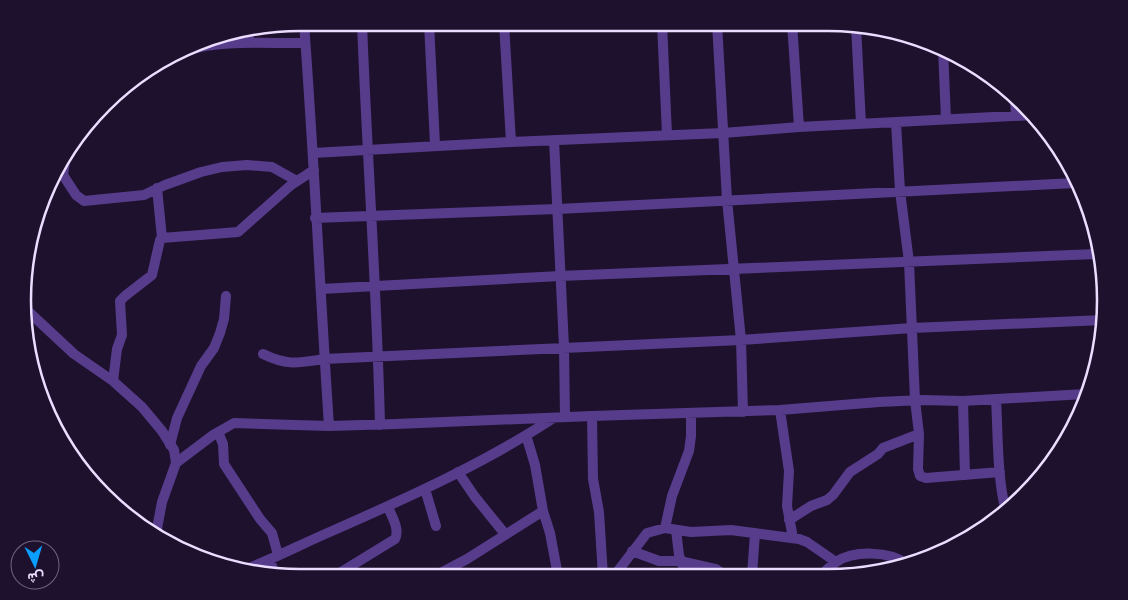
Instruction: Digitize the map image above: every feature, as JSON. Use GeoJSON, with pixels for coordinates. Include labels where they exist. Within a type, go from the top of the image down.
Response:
{"type":"FeatureCollection","features":[{"type":"Feature","properties":{"kind":"street"},"geometry":{"type":"LineString","coordinates":[[304,31],[329,426]]}},
{"type":"Feature","properties":{"kind":"street"},"geometry":{"type":"LineString","coordinates":[[362,31],[366,149],[372,215],[380,425]]}},
{"type":"Feature","properties":{"kind":"street"},"geometry":{"type":"LineString","coordinates":[[429,31],[435,145]]}},
{"type":"Feature","properties":{"kind":"street"},"geometry":{"type":"LineString","coordinates":[[504,31],[511,142]]}},
{"type":"Feature","properties":{"kind":"street"},"geometry":{"type":"LineString","coordinates":[[662,31],[667,135]]}},
{"type":"Feature","properties":{"kind":"street"},"geometry":{"type":"LineString","coordinates":[[717,31],[727,200],[741,340],[743,412]]}},
{"type":"Feature","properties":{"kind":"street"},"geometry":{"type":"LineString","coordinates":[[793,31],[799,127]]}},
{"type":"Feature","properties":{"kind":"street"},"geometry":{"type":"LineString","coordinates":[[856,33],[861,124]]}},
{"type":"Feature","properties":{"kind":"street"},"geometry":{"type":"LineString","coordinates":[[249,36],[249,43]]}},
{"type":"Feature","properties":{"kind":"street"},"geometry":{"type":"LineString","coordinates":[[214,46],[249,43],[305,43]]}},
{"type":"Feature","properties":{"kind":"street"},"geometry":{"type":"LineString","coordinates":[[942,57],[946,119]]}},
{"type":"Feature","properties":{"kind":"street"},"geometry":{"type":"LineString","coordinates":[[1015,108],[1016,116]]}},
{"type":"Feature","properties":{"kind":"street"},"geometry":{"type":"LineString","coordinates":[[313,153],[435,145],[723,133],[799,127],[1023,116]]}},
{"type":"Feature","properties":{"kind":"street"},"geometry":{"type":"LineString","coordinates":[[896,122],[900,191],[909,262],[918,434],[918,469],[920,476],[926,478],[1000,472]]}},
{"type":"Feature","properties":{"kind":"street"},"geometry":{"type":"LineString","coordinates":[[554,140],[564,348],[565,417]]}},
{"type":"Feature","properties":{"kind":"street"},"geometry":{"type":"LineString","coordinates":[[61,177],[76,195],[84,201],[144,195],[157,188],[201,172],[222,167],[247,165],[272,167],[297,181]]}},
{"type":"Feature","properties":{"kind":"street"},"geometry":{"type":"LineString","coordinates":[[162,238],[238,232],[297,181],[314,170]]}},
{"type":"Feature","properties":{"kind":"street"},"geometry":{"type":"LineString","coordinates":[[315,218],[558,209],[1070,183]]}},
{"type":"Feature","properties":{"kind":"street"},"geometry":{"type":"LineString","coordinates":[[114,381],[117,349],[122,335],[120,301],[152,275],[162,238],[157,188]]}},
{"type":"Feature","properties":{"kind":"street"},"geometry":{"type":"LineString","coordinates":[[321,289],[560,276],[1093,254]]}},
{"type":"Feature","properties":{"kind":"street"},"geometry":{"type":"LineString","coordinates":[[170,445],[177,418],[220,333],[224,319],[226,296]]}},
{"type":"Feature","properties":{"kind":"street"},"geometry":{"type":"LineString","coordinates":[[32,314],[74,354],[114,381],[142,407],[174,450],[176,462],[162,502],[157,527]]}},
{"type":"Feature","properties":{"kind":"street"},"geometry":{"type":"LineString","coordinates":[[262,354],[279,362],[290,363],[378,357],[741,340],[912,328],[1096,320]]}},
{"type":"Feature","properties":{"kind":"street"},"geometry":{"type":"LineString","coordinates":[[176,462],[234,422],[329,426],[380,425],[743,412],[915,400],[963,401],[1079,394]]}},
{"type":"Feature","properties":{"kind":"street"},"geometry":{"type":"LineString","coordinates":[[996,399],[1003,503]]}},
{"type":"Feature","properties":{"kind":"street"},"geometry":{"type":"LineString","coordinates":[[963,401],[965,475]]}},
{"type":"Feature","properties":{"kind":"street"},"geometry":{"type":"LineString","coordinates":[[780,410],[789,471],[787,499],[793,538]]}},
{"type":"Feature","properties":{"kind":"street"},"geometry":{"type":"LineString","coordinates":[[664,528],[672,496],[689,451],[691,414]]}},
{"type":"Feature","properties":{"kind":"street"},"geometry":{"type":"LineString","coordinates":[[592,416],[593,479],[599,512],[603,569]]}},
{"type":"Feature","properties":{"kind":"street"},"geometry":{"type":"LineString","coordinates":[[256,565],[388,507],[458,472],[552,419]]}},
{"type":"Feature","properties":{"kind":"street"},"geometry":{"type":"LineString","coordinates":[[218,432],[223,444],[224,464],[272,533],[274,567]]}},
{"type":"Feature","properties":{"kind":"street"},"geometry":{"type":"LineString","coordinates":[[789,520],[811,506],[827,500],[850,472],[884,448],[918,434]]}},
{"type":"Feature","properties":{"kind":"street"},"geometry":{"type":"LineString","coordinates":[[526,435],[550,533],[557,569]]}},
{"type":"Feature","properties":{"kind":"street"},"geometry":{"type":"LineString","coordinates":[[458,472],[475,497],[505,534]]}},
{"type":"Feature","properties":{"kind":"street"},"geometry":{"type":"LineString","coordinates":[[424,489],[436,526]]}},
{"type":"Feature","properties":{"kind":"street"},"geometry":{"type":"LineString","coordinates":[[346,569],[395,539],[397,529],[388,507]]}},
{"type":"Feature","properties":{"kind":"street"},"geometry":{"type":"LineString","coordinates":[[448,569],[543,510]]}},
{"type":"Feature","properties":{"kind":"street"},"geometry":{"type":"LineString","coordinates":[[619,569],[647,533],[664,528],[691,532],[731,530],[793,538],[807,542],[836,562]]}},
{"type":"Feature","properties":{"kind":"street"},"geometry":{"type":"LineString","coordinates":[[676,530],[677,544],[684,569]]}},
{"type":"Feature","properties":{"kind":"street"},"geometry":{"type":"LineString","coordinates":[[752,569],[755,533]]}},
{"type":"Feature","properties":{"kind":"street"},"geometry":{"type":"LineString","coordinates":[[632,551],[659,561],[681,561],[716,569]]}},
{"type":"Feature","properties":{"kind":"street"},"geometry":{"type":"LineString","coordinates":[[828,569],[842,559],[868,554],[892,556],[899,560]]}}]}
